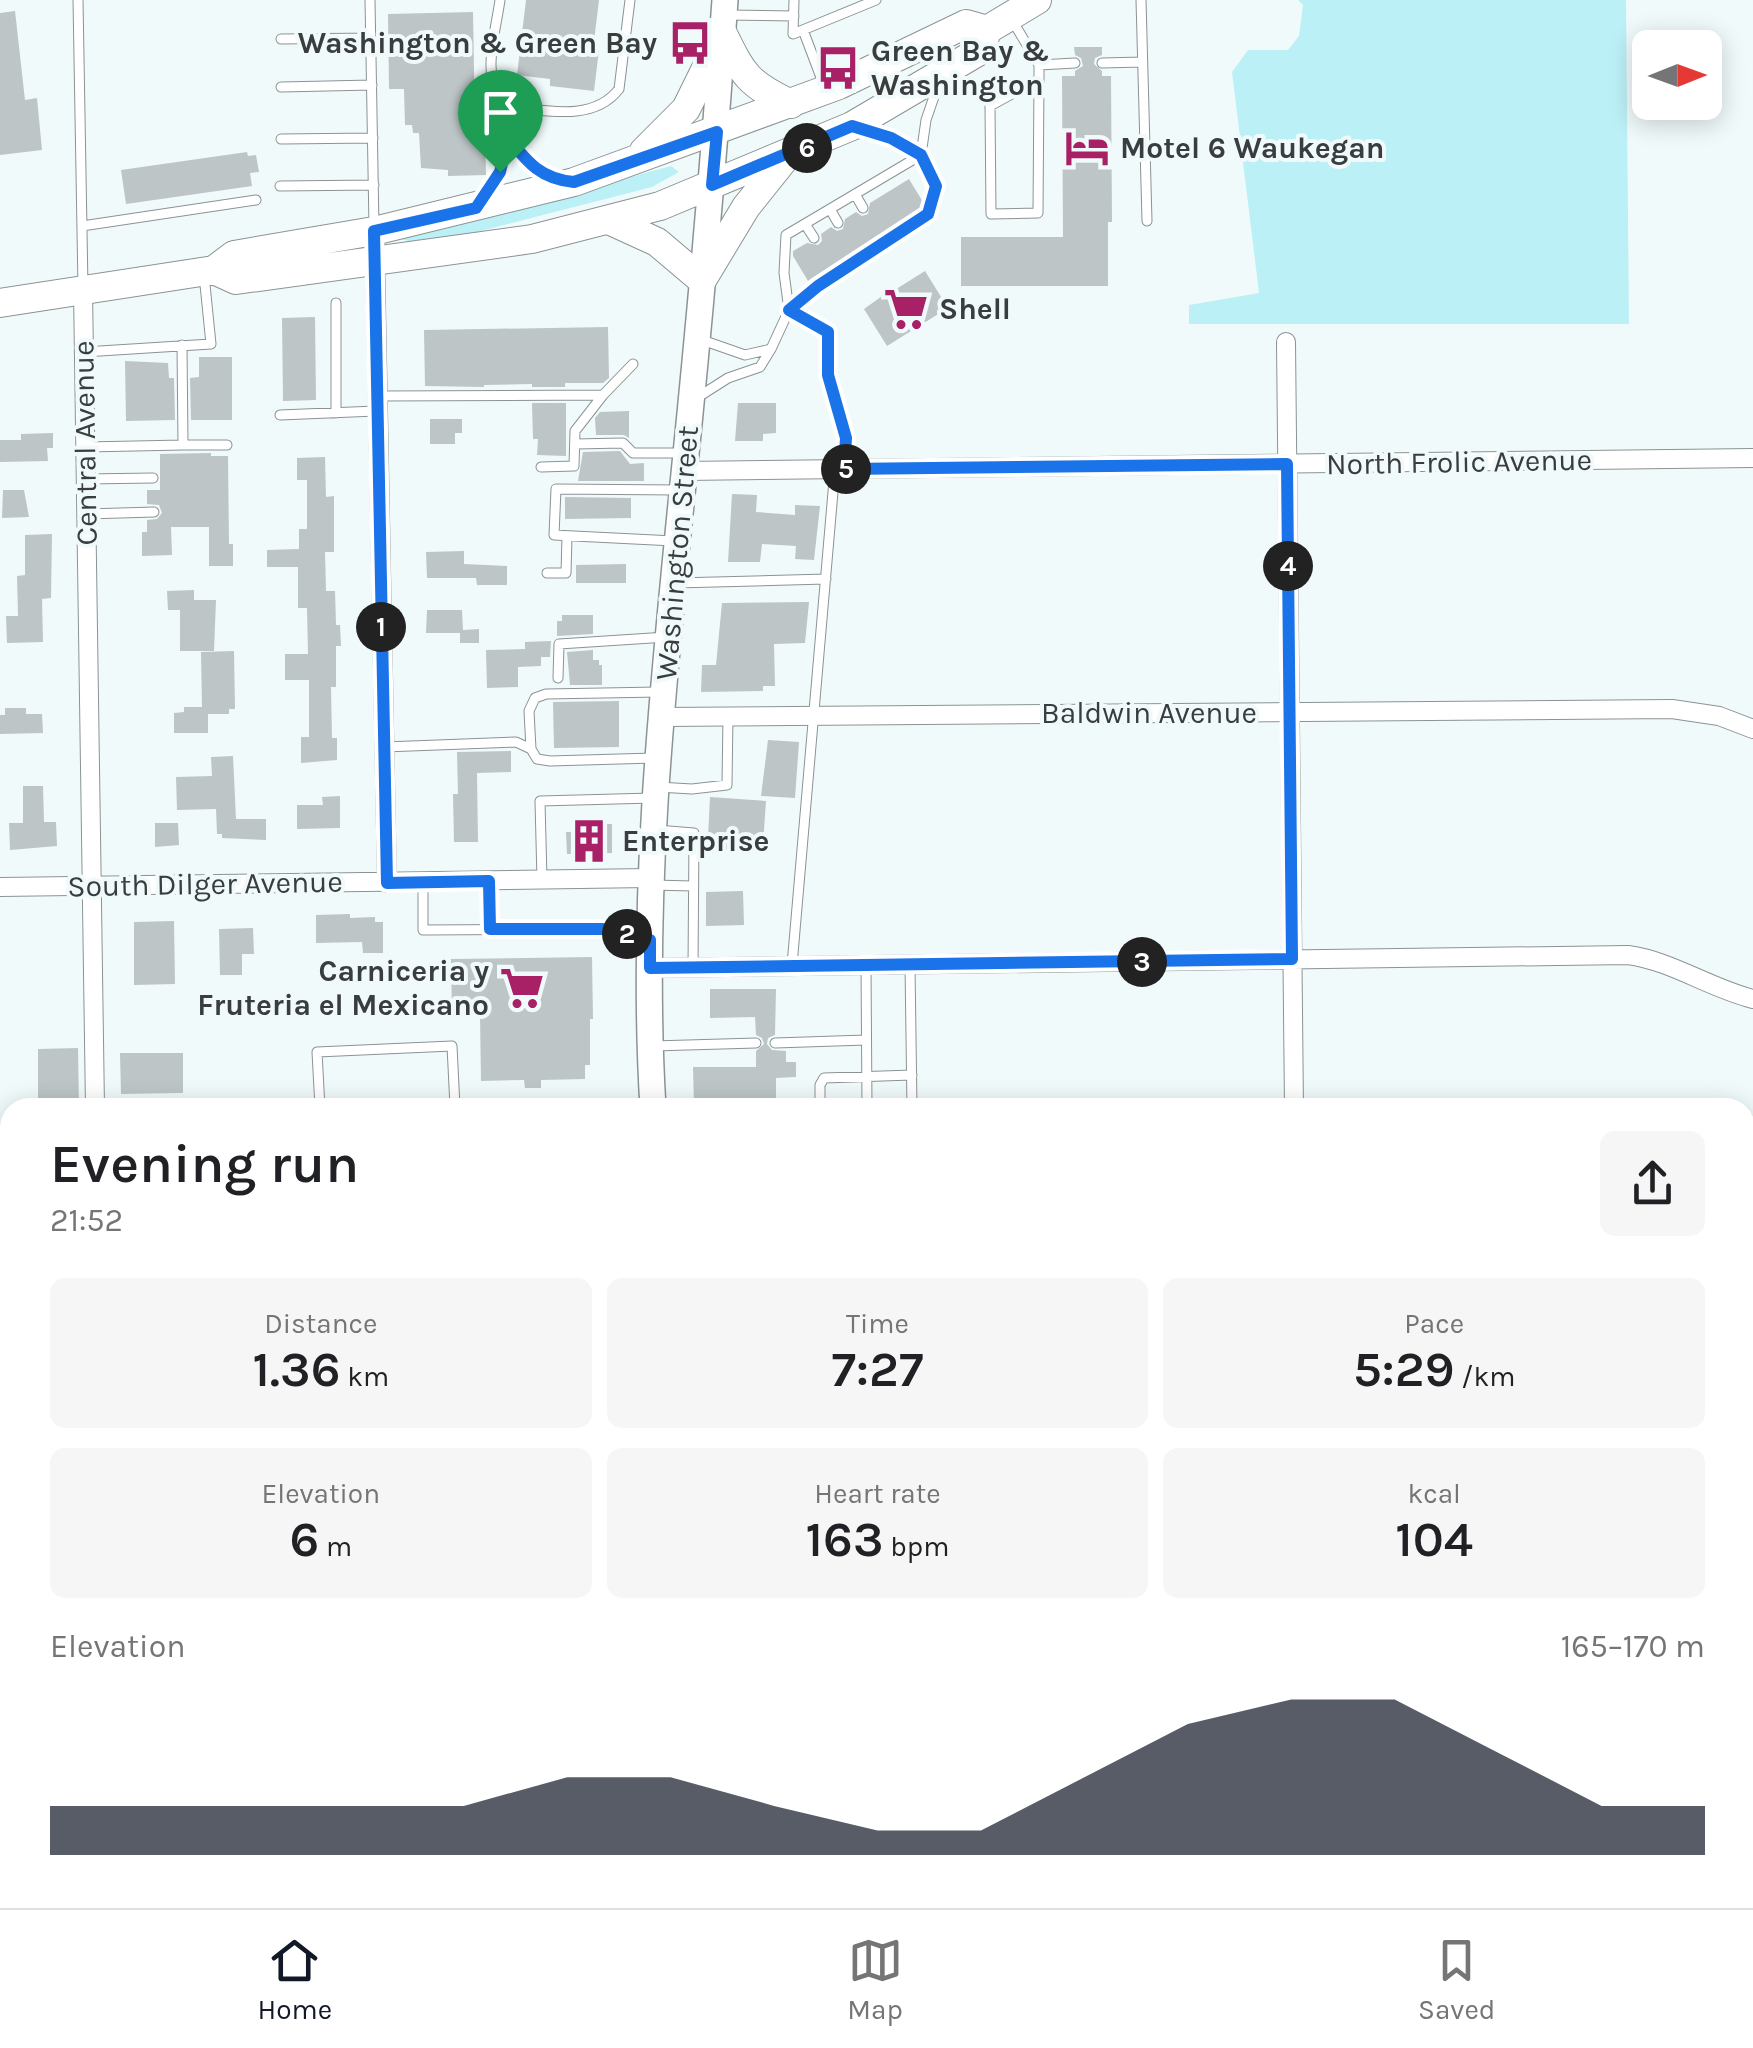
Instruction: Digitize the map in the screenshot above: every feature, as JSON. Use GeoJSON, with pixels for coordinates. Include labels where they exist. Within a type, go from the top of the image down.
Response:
{"type":"FeatureCollection","features":[{"type":"Feature","properties":{"kind":"main road"},"geometry":{"type":"LineString","coordinates":[[209,271],[236,280],[532,239],[612,221],[788,155],[852,126],[981,50],[998,23],[1037,0]]}},
{"type":"Feature","properties":{"kind":"main road"},"geometry":{"type":"LineString","coordinates":[[724,16],[743,75],[790,104]]}},
{"type":"Feature","properties":{"kind":"main road"},"geometry":{"type":"LineString","coordinates":[[631,162],[686,109],[724,16]]}},
{"type":"Feature","properties":{"kind":"main road","name":"Washington Street"},"geometry":{"type":"LineString","coordinates":[[653,1098],[649,882],[668,638],[717,132],[724,16]]}},
{"type":"Feature","properties":{"kind":"main road"},"geometry":{"type":"LineString","coordinates":[[0,303],[209,271],[234,256],[374,231],[574,182],[826,90],[966,24],[998,23]]}},
{"type":"Feature","properties":{"kind":"main road"},"geometry":{"type":"LineString","coordinates":[[612,221],[658,242],[702,280],[746,207],[788,155]]}},
{"type":"Feature","properties":{"kind":"street"},"geometry":{"type":"LineString","coordinates":[[374,231],[387,883]]}},
{"type":"Feature","properties":{"kind":"street","name":"Central Avenue"},"geometry":{"type":"LineString","coordinates":[[83,290],[96,1098]]}},
{"type":"Feature","properties":{"kind":"street"},"geometry":{"type":"LineString","coordinates":[[1286,342],[1294,1098]]}},
{"type":"Feature","properties":{"kind":"street","name":"North Frolic Avenue"},"geometry":{"type":"LineString","coordinates":[[684,471],[1753,458]]}},
{"type":"Feature","properties":{"kind":"street","name":"Baldwin Avenue"},"geometry":{"type":"LineString","coordinates":[[663,704],[728,716],[1672,709],[1720,716],[1753,729]]}},
{"type":"Feature","properties":{"kind":"street","name":"South Dilger Avenue"},"geometry":{"type":"LineString","coordinates":[[0,887],[649,882]]}},
{"type":"Feature","properties":{"kind":"street"},"geometry":{"type":"LineString","coordinates":[[650,968],[1628,955],[1653,958],[1694,979],[1753,998]]}},
{"type":"Feature","properties":{"kind":"lane","name":"Central Avenue"},"geometry":{"type":"LineString","coordinates":[[78,0],[83,290]]}},
{"type":"Feature","properties":{"kind":"lane"},"geometry":{"type":"LineString","coordinates":[[370,0],[374,231]]}},
{"type":"Feature","properties":{"kind":"lane"},"geometry":{"type":"LineString","coordinates":[[476,208],[500,172],[508,138],[503,106],[492,92],[490,76],[500,0]]}},
{"type":"Feature","properties":{"kind":"lane"},"geometry":{"type":"LineString","coordinates":[[503,106],[582,112],[610,100],[618,89],[630,0]]}},
{"type":"Feature","properties":{"kind":"lane"},"geometry":{"type":"LineString","coordinates":[[794,0],[793,34],[876,0]]}},
{"type":"Feature","properties":{"kind":"lane"},"geometry":{"type":"LineString","coordinates":[[1141,0],[1147,221]]}},
{"type":"Feature","properties":{"kind":"lane"},"geometry":{"type":"LineString","coordinates":[[724,16],[794,16]]}},
{"type":"Feature","properties":{"kind":"lane"},"geometry":{"type":"LineString","coordinates":[[998,23],[1038,65],[1038,79],[1038,214],[991,214],[990,106],[1038,79]]}},
{"type":"Feature","properties":{"kind":"lane"},"geometry":{"type":"LineString","coordinates":[[803,30],[826,90]]}},
{"type":"Feature","properties":{"kind":"lane"},"geometry":{"type":"LineString","coordinates":[[280,40],[371,38]]}},
{"type":"Feature","properties":{"kind":"lane"},"geometry":{"type":"LineString","coordinates":[[1102,63],[1142,62]]}},
{"type":"Feature","properties":{"kind":"lane"},"geometry":{"type":"LineString","coordinates":[[1038,65],[1075,64]]}},
{"type":"Feature","properties":{"kind":"lane"},"geometry":{"type":"LineString","coordinates":[[691,401],[728,378],[760,367],[789,310],[815,282],[926,212],[936,186],[921,155],[926,120],[942,74]]}},
{"type":"Feature","properties":{"kind":"lane"},"geometry":{"type":"LineString","coordinates":[[281,87],[372,85]]}},
{"type":"Feature","properties":{"kind":"lane"},"geometry":{"type":"LineString","coordinates":[[852,126],[891,138],[921,155]]}},
{"type":"Feature","properties":{"kind":"lane"},"geometry":{"type":"LineString","coordinates":[[281,139],[373,138]]}},
{"type":"Feature","properties":{"kind":"lane"},"geometry":{"type":"LineString","coordinates":[[508,138],[537,172],[574,182]]}},
{"type":"Feature","properties":{"kind":"lane"},"geometry":{"type":"LineString","coordinates":[[786,235],[921,155]]}},
{"type":"Feature","properties":{"kind":"lane"},"geometry":{"type":"LineString","coordinates":[[900,168],[907,180]]}},
{"type":"Feature","properties":{"kind":"lane"},"geometry":{"type":"LineString","coordinates":[[881,179],[888,192]]}},
{"type":"Feature","properties":{"kind":"lane"},"geometry":{"type":"LineString","coordinates":[[280,186],[374,185]]}},
{"type":"Feature","properties":{"kind":"lane"},"geometry":{"type":"LineString","coordinates":[[855,194],[863,208]]}},
{"type":"Feature","properties":{"kind":"lane"},"geometry":{"type":"LineString","coordinates":[[82,226],[256,200]]}},
{"type":"Feature","properties":{"kind":"lane"},"geometry":{"type":"LineString","coordinates":[[830,209],[838,223]]}},
{"type":"Feature","properties":{"kind":"lane"},"geometry":{"type":"LineString","coordinates":[[805,224],[814,238]]}},
{"type":"Feature","properties":{"kind":"lane"},"geometry":{"type":"LineString","coordinates":[[786,235],[784,273],[789,310]]}},
{"type":"Feature","properties":{"kind":"lane"},"geometry":{"type":"LineString","coordinates":[[786,235],[796,250]]}},
{"type":"Feature","properties":{"kind":"lane"},"geometry":{"type":"LineString","coordinates":[[84,352],[211,344],[209,271]]}},
{"type":"Feature","properties":{"kind":"lane"},"geometry":{"type":"LineString","coordinates":[[336,303],[336,412]]}},
{"type":"Feature","properties":{"kind":"lane"},"geometry":{"type":"LineString","coordinates":[[789,310],[828,332],[828,375],[846,438],[826,579],[792,966]]}},
{"type":"Feature","properties":{"kind":"lane"},"geometry":{"type":"LineString","coordinates":[[697,338],[744,355],[771,349]]}},
{"type":"Feature","properties":{"kind":"lane"},"geometry":{"type":"LineString","coordinates":[[182,345],[184,445]]}},
{"type":"Feature","properties":{"kind":"lane"},"geometry":{"type":"LineString","coordinates":[[540,467],[574,466],[575,432],[633,364]]}},
{"type":"Feature","properties":{"kind":"lane"},"geometry":{"type":"LineString","coordinates":[[280,415],[336,412],[376,403],[603,395]]}},
{"type":"Feature","properties":{"kind":"lane"},"geometry":{"type":"LineString","coordinates":[[575,444],[622,443],[633,453],[684,471]]}},
{"type":"Feature","properties":{"kind":"lane"},"geometry":{"type":"LineString","coordinates":[[85,447],[227,445]]}},
{"type":"Feature","properties":{"kind":"lane"},"geometry":{"type":"LineString","coordinates":[[677,541],[554,535],[556,489],[684,471]]}},
{"type":"Feature","properties":{"kind":"lane"},"geometry":{"type":"LineString","coordinates":[[86,480],[153,478]]}},
{"type":"Feature","properties":{"kind":"lane"},"geometry":{"type":"LineString","coordinates":[[86,514],[154,512]]}},
{"type":"Feature","properties":{"kind":"lane"},"geometry":{"type":"LineString","coordinates":[[547,573],[566,573],[568,536]]}},
{"type":"Feature","properties":{"kind":"lane"},"geometry":{"type":"LineString","coordinates":[[673,584],[826,579]]}},
{"type":"Feature","properties":{"kind":"lane"},"geometry":{"type":"LineString","coordinates":[[558,678],[558,644],[668,638]]}},
{"type":"Feature","properties":{"kind":"lane"},"geometry":{"type":"LineString","coordinates":[[659,758],[537,758],[531,749],[529,711],[535,698],[546,694],[663,704]]}},
{"type":"Feature","properties":{"kind":"lane"},"geometry":{"type":"LineString","coordinates":[[542,880],[540,801],[727,784],[728,716]]}},
{"type":"Feature","properties":{"kind":"lane"},"geometry":{"type":"LineString","coordinates":[[384,747],[516,742],[531,749]]}},
{"type":"Feature","properties":{"kind":"lane"},"geometry":{"type":"LineString","coordinates":[[654,830],[694,833],[693,968]]}},
{"type":"Feature","properties":{"kind":"lane"},"geometry":{"type":"LineString","coordinates":[[489,881],[490,929]]}},
{"type":"Feature","properties":{"kind":"lane"},"geometry":{"type":"LineString","coordinates":[[422,882],[423,930],[603,929],[650,940]]}},
{"type":"Feature","properties":{"kind":"lane"},"geometry":{"type":"LineString","coordinates":[[649,882],[694,886]]}},
{"type":"Feature","properties":{"kind":"lane"},"geometry":{"type":"LineString","coordinates":[[866,965],[867,1098]]}},
{"type":"Feature","properties":{"kind":"lane"},"geometry":{"type":"LineString","coordinates":[[910,965],[912,1098]]}},
{"type":"Feature","properties":{"kind":"lane"},"geometry":{"type":"LineString","coordinates":[[775,1043],[866,1040]]}},
{"type":"Feature","properties":{"kind":"lane"},"geometry":{"type":"LineString","coordinates":[[650,1046],[756,1043]]}},
{"type":"Feature","properties":{"kind":"lane"},"geometry":{"type":"LineString","coordinates":[[319,1098],[317,1052],[452,1046],[454,1098]]}},
{"type":"Feature","properties":{"kind":"lane"},"geometry":{"type":"LineString","coordinates":[[820,1098],[824,1078],[912,1075]]}},
{"type":"Feature","properties":{"kind":"shaded area"},"geometry":{"type":"Polygon","coordinates":[[[1298,0],[1626,0],[1629,324],[1189,324],[1189,305],[1259,293],[1232,72],[1248,50],[1288,50],[1299,36],[1303,5],[1298,0]]]}},
{"type":"Feature","properties":{"kind":"shaded area"},"geometry":{"type":"Polygon","coordinates":[[[671,166],[679,172],[652,187],[426,245],[400,239],[671,166]]]}},
{"type":"Feature","properties":{"kind":"building"},"geometry":{"type":"Polygon","coordinates":[[[526,0],[599,0],[593,49],[599,50],[594,91],[550,86],[550,79],[517,75],[526,0]]]}},
{"type":"Feature","properties":{"kind":"building"},"geometry":{"type":"Polygon","coordinates":[[[15,11],[25,100],[37,98],[42,150],[0,155],[0,13],[15,11]]]}},
{"type":"Feature","properties":{"kind":"building"},"geometry":{"type":"Polygon","coordinates":[[[473,12],[475,127],[485,126],[486,175],[448,176],[448,170],[421,168],[419,133],[413,133],[412,125],[405,125],[404,89],[389,89],[388,14],[473,12]]]}},
{"type":"Feature","properties":{"kind":"building","name":"Motel 6 Waukegan"},"geometry":{"type":"Polygon","coordinates":[[[1074,47],[1102,47],[1102,55],[1095,58],[1094,64],[1102,76],[1111,76],[1112,222],[1108,222],[1108,286],[961,286],[961,237],[1063,237],[1062,76],[1075,76],[1075,71],[1083,66],[1074,47]]]}},
{"type":"Feature","properties":{"kind":"building"},"geometry":{"type":"Polygon","coordinates":[[[247,152],[248,156],[256,155],[259,172],[250,173],[252,186],[126,204],[121,170],[247,152]]]}},
{"type":"Feature","properties":{"kind":"building","name":"Shell"},"geometry":{"type":"Polygon","coordinates":[[[909,179],[923,202],[921,209],[808,281],[793,251],[807,243],[818,245],[821,234],[831,227],[843,229],[845,219],[856,212],[868,214],[870,203],[909,179]]]}},
{"type":"Feature","properties":{"kind":"building","name":"Shell"},"geometry":{"type":"Polygon","coordinates":[[[925,271],[948,308],[887,346],[864,309],[925,271]]]}},
{"type":"Feature","properties":{"kind":"building"},"geometry":{"type":"Polygon","coordinates":[[[315,317],[316,400],[283,401],[282,318],[315,317]]]}},
{"type":"Feature","properties":{"kind":"building"},"geometry":{"type":"Polygon","coordinates":[[[608,327],[609,378],[603,383],[565,383],[565,387],[425,386],[424,330],[608,327]]]}},
{"type":"Feature","properties":{"kind":"building"},"geometry":{"type":"Polygon","coordinates":[[[199,357],[232,357],[232,420],[191,420],[190,378],[199,377],[199,357]]]}},
{"type":"Feature","properties":{"kind":"building"},"geometry":{"type":"Polygon","coordinates":[[[125,361],[168,363],[169,378],[174,378],[175,420],[126,421],[125,361]]]}},
{"type":"Feature","properties":{"kind":"building"},"geometry":{"type":"Polygon","coordinates":[[[532,403],[566,403],[566,456],[537,455],[532,403]]]}},
{"type":"Feature","properties":{"kind":"building"},"geometry":{"type":"Polygon","coordinates":[[[738,403],[776,403],[776,433],[763,434],[763,441],[735,441],[738,403]]]}},
{"type":"Feature","properties":{"kind":"building"},"geometry":{"type":"Polygon","coordinates":[[[629,411],[629,438],[596,435],[595,418],[600,412],[629,411]]]}},
{"type":"Feature","properties":{"kind":"building"},"geometry":{"type":"Polygon","coordinates":[[[430,419],[462,419],[462,433],[455,433],[455,444],[430,444],[430,419]]]}},
{"type":"Feature","properties":{"kind":"building"},"geometry":{"type":"Polygon","coordinates":[[[53,433],[53,448],[47,448],[48,461],[0,462],[0,440],[21,440],[21,434],[53,433]]]}},
{"type":"Feature","properties":{"kind":"building"},"geometry":{"type":"Polygon","coordinates":[[[620,451],[630,464],[644,463],[644,481],[578,481],[583,452],[620,451]]]}},
{"type":"Feature","properties":{"kind":"building"},"geometry":{"type":"Polygon","coordinates":[[[160,454],[228,456],[233,566],[209,566],[209,527],[171,527],[172,555],[142,556],[142,532],[147,532],[147,520],[157,519],[162,513],[159,505],[147,504],[147,490],[160,490],[160,454]]]}},
{"type":"Feature","properties":{"kind":"building"},"geometry":{"type":"Polygon","coordinates":[[[325,457],[326,497],[334,496],[334,552],[325,552],[326,591],[335,591],[341,646],[336,646],[336,687],[331,687],[332,738],[337,738],[337,760],[301,763],[301,737],[309,737],[309,680],[285,680],[285,654],[308,654],[307,608],[298,608],[298,567],[267,567],[267,550],[299,549],[299,529],[307,529],[307,480],[297,480],[297,458],[325,457]]]}},
{"type":"Feature","properties":{"kind":"building"},"geometry":{"type":"Polygon","coordinates":[[[3,490],[24,490],[29,517],[2,518],[3,490]]]}},
{"type":"Feature","properties":{"kind":"building"},"geometry":{"type":"Polygon","coordinates":[[[732,494],[757,495],[756,512],[795,515],[795,505],[820,506],[814,560],[795,559],[796,546],[762,544],[760,562],[728,562],[732,494]]]}},
{"type":"Feature","properties":{"kind":"building"},"geometry":{"type":"Polygon","coordinates":[[[565,497],[631,498],[631,518],[565,519],[565,497]]]}},
{"type":"Feature","properties":{"kind":"building"},"geometry":{"type":"Polygon","coordinates":[[[52,534],[51,598],[42,599],[43,642],[7,643],[6,616],[18,616],[17,576],[25,575],[25,535],[52,534]]]}},
{"type":"Feature","properties":{"kind":"building"},"geometry":{"type":"Polygon","coordinates":[[[464,551],[464,564],[507,566],[507,585],[477,585],[476,578],[427,578],[426,552],[464,551]]]}},
{"type":"Feature","properties":{"kind":"building"},"geometry":{"type":"Polygon","coordinates":[[[626,564],[626,583],[576,583],[576,565],[626,564]]]}},
{"type":"Feature","properties":{"kind":"building"},"geometry":{"type":"Polygon","coordinates":[[[194,590],[194,600],[216,600],[214,651],[180,651],[180,610],[168,610],[167,591],[194,590]]]}},
{"type":"Feature","properties":{"kind":"building"},"geometry":{"type":"Polygon","coordinates":[[[809,602],[805,643],[774,644],[775,686],[763,686],[763,691],[701,692],[702,665],[716,665],[722,603],[809,602]]]}},
{"type":"Feature","properties":{"kind":"building"},"geometry":{"type":"Polygon","coordinates":[[[427,610],[462,610],[463,630],[479,629],[479,643],[460,643],[460,633],[426,633],[427,610]]]}},
{"type":"Feature","properties":{"kind":"building"},"geometry":{"type":"Polygon","coordinates":[[[562,615],[593,615],[593,634],[557,636],[557,621],[562,621],[562,615]]]}},
{"type":"Feature","properties":{"kind":"building"},"geometry":{"type":"Polygon","coordinates":[[[551,641],[550,657],[541,657],[541,666],[518,667],[518,687],[487,688],[486,650],[525,649],[525,642],[551,641]]]}},
{"type":"Feature","properties":{"kind":"building"},"geometry":{"type":"Polygon","coordinates":[[[593,650],[593,660],[602,665],[602,685],[570,685],[567,652],[593,650]]]}},
{"type":"Feature","properties":{"kind":"building"},"geometry":{"type":"Polygon","coordinates":[[[234,651],[235,709],[229,709],[229,714],[208,714],[208,733],[174,733],[174,713],[184,712],[184,707],[202,707],[201,652],[234,651]]]}},
{"type":"Feature","properties":{"kind":"building"},"geometry":{"type":"Polygon","coordinates":[[[619,701],[619,747],[554,748],[553,702],[619,701]]]}},
{"type":"Feature","properties":{"kind":"building"},"geometry":{"type":"Polygon","coordinates":[[[5,708],[26,708],[26,714],[42,714],[43,733],[0,734],[0,715],[5,715],[5,708]]]}},
{"type":"Feature","properties":{"kind":"building"},"geometry":{"type":"Polygon","coordinates":[[[768,740],[799,742],[795,798],[761,796],[768,740]]]}},
{"type":"Feature","properties":{"kind":"building"},"geometry":{"type":"Polygon","coordinates":[[[511,751],[511,772],[477,773],[478,842],[454,842],[457,752],[511,751]]]}},
{"type":"Feature","properties":{"kind":"building"},"geometry":{"type":"Polygon","coordinates":[[[233,756],[236,819],[266,819],[266,840],[222,838],[222,834],[217,834],[216,809],[177,810],[176,777],[212,776],[211,757],[233,756]]]}},
{"type":"Feature","properties":{"kind":"building"},"geometry":{"type":"Polygon","coordinates":[[[23,786],[43,786],[44,822],[56,822],[57,846],[10,850],[9,823],[23,823],[23,786]]]}},
{"type":"Feature","properties":{"kind":"building"},"geometry":{"type":"Polygon","coordinates":[[[340,796],[340,828],[297,829],[297,805],[323,805],[322,797],[340,796]]]}},
{"type":"Feature","properties":{"kind":"building"},"geometry":{"type":"Polygon","coordinates":[[[710,797],[766,801],[763,844],[746,843],[745,851],[722,849],[722,838],[708,837],[710,797]]]}},
{"type":"Feature","properties":{"kind":"building"},"geometry":{"type":"Polygon","coordinates":[[[155,823],[178,823],[179,845],[155,847],[155,823]]]}},
{"type":"Feature","properties":{"kind":"building","name":"Enterprise"},"geometry":{"type":"Polygon","coordinates":[[[587,824],[612,824],[612,853],[567,854],[566,832],[587,832],[587,824]]]}},
{"type":"Feature","properties":{"kind":"building"},"geometry":{"type":"Polygon","coordinates":[[[743,891],[744,925],[706,926],[706,892],[743,891]]]}},
{"type":"Feature","properties":{"kind":"building"},"geometry":{"type":"Polygon","coordinates":[[[350,914],[350,918],[375,917],[375,922],[383,922],[383,953],[363,953],[362,942],[316,943],[316,915],[350,914]]]}},
{"type":"Feature","properties":{"kind":"building"},"geometry":{"type":"Polygon","coordinates":[[[174,921],[175,984],[134,985],[134,922],[174,921]]]}},
{"type":"Feature","properties":{"kind":"building"},"geometry":{"type":"Polygon","coordinates":[[[253,928],[254,954],[242,954],[242,975],[220,975],[219,929],[253,928]]]}},
{"type":"Feature","properties":{"kind":"building"},"geometry":{"type":"Polygon","coordinates":[[[592,957],[593,1019],[590,1065],[585,1065],[585,1079],[541,1080],[541,1088],[525,1088],[524,1080],[481,1081],[480,1015],[452,1016],[451,959],[592,957]]]}},
{"type":"Feature","properties":{"kind":"building"},"geometry":{"type":"Polygon","coordinates":[[[710,989],[776,989],[775,1035],[768,1038],[767,1044],[772,1050],[786,1051],[786,1062],[796,1062],[796,1077],[776,1078],[776,1098],[694,1098],[693,1067],[756,1067],[756,1051],[764,1044],[756,1035],[755,1017],[710,1018],[710,989]]]}},
{"type":"Feature","properties":{"kind":"building"},"geometry":{"type":"Polygon","coordinates":[[[78,1048],[79,1098],[38,1098],[38,1049],[78,1048]]]}},
{"type":"Feature","properties":{"kind":"building"},"geometry":{"type":"Polygon","coordinates":[[[120,1053],[183,1053],[183,1093],[121,1094],[120,1053]]]}},
{"type":"Feature","properties":{"kind":"place","name":"Washington & Green Bay"},"geometry":{"type":"Point","coordinates":[690,43]}},
{"type":"Feature","properties":{"kind":"place","name":"Green Bay & Washington"},"geometry":{"type":"Point","coordinates":[838,68]}},
{"type":"Feature","properties":{"kind":"place","name":"Motel 6 Waukegan"},"geometry":{"type":"Point","coordinates":[1087,148]}},
{"type":"Feature","properties":{"kind":"place","name":"Shell"},"geometry":{"type":"Point","coordinates":[906,309]}},
{"type":"Feature","properties":{"kind":"place","name":"Enterprise"},"geometry":{"type":"Point","coordinates":[589,841]}},
{"type":"Feature","properties":{"kind":"place","name":"Carniceria y Fruteria el Mexicano"},"geometry":{"type":"Point","coordinates":[522,988]}},
{"type":"Feature","properties":{"kind":"route"},"geometry":{"type":"LineString","coordinates":[[852,126],[891,138],[921,155],[936,186],[928,214],[818,286],[789,310],[828,332],[828,375],[846,438],[844,469],[1287,464],[1292,959],[650,968],[650,940],[612,930],[490,929],[489,881],[387,883],[374,231],[476,208],[500,172],[508,138],[537,172],[574,182],[717,132],[712,185],[852,126]]}}]}
